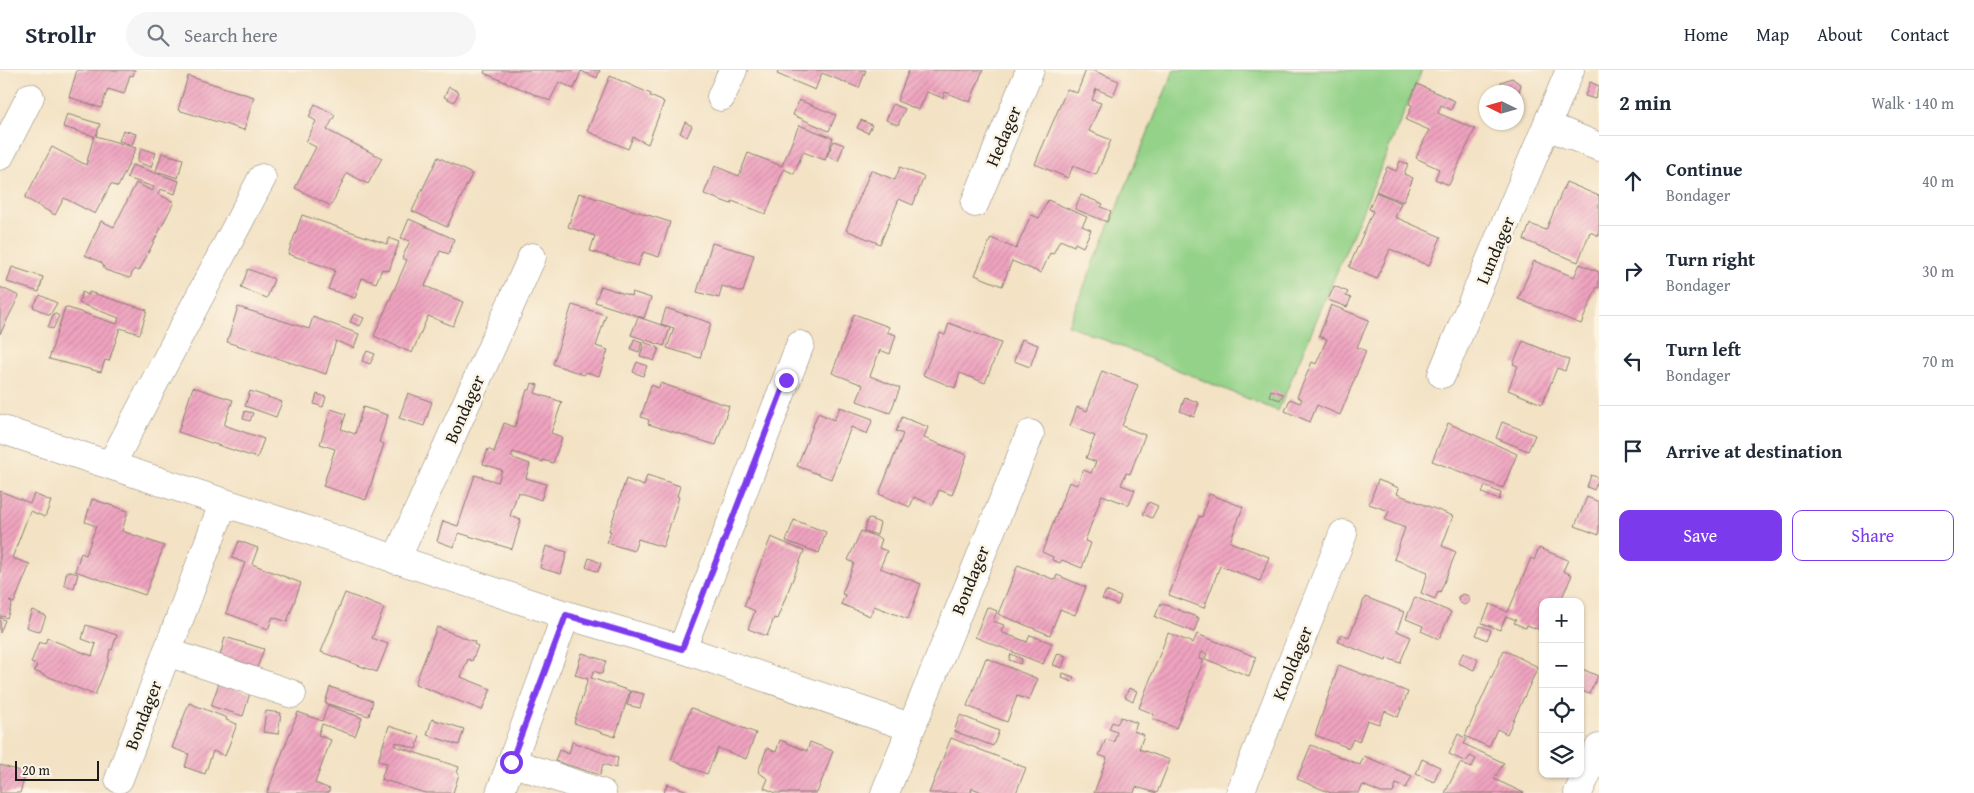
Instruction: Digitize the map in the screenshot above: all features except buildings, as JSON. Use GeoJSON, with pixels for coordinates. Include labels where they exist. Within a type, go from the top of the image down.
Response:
{"type":"FeatureCollection","features":[{"type":"Feature","properties":{"kind":"street"},"geometry":{"type":"LineString","coordinates":[[721,97],[732,70]]}},
{"type":"Feature","properties":{"kind":"street","name":"Hedager"},"geometry":{"type":"LineString","coordinates":[[975,202],[1030,70]]}},
{"type":"Feature","properties":{"kind":"street","name":"Lundager"},"geometry":{"type":"LineString","coordinates":[[1442,374],[1570,70]]}},
{"type":"Feature","properties":{"kind":"street"},"geometry":{"type":"LineString","coordinates":[[0,156],[30,97]]}},
{"type":"Feature","properties":{"kind":"street"},"geometry":{"type":"LineString","coordinates":[[1548,126],[1599,147]]}},
{"type":"Feature","properties":{"kind":"street"},"geometry":{"type":"LineString","coordinates":[[111,465],[262,178]]}},
{"type":"Feature","properties":{"kind":"street","name":"Bondager"},"geometry":{"type":"LineString","coordinates":[[396,560],[532,257]]}},
{"type":"Feature","properties":{"kind":"street"},"geometry":{"type":"LineString","coordinates":[[682,649],[800,345]]}},
{"type":"Feature","properties":{"kind":"street"},"geometry":{"type":"LineString","coordinates":[[0,429],[566,615],[682,649],[910,727]]}},
{"type":"Feature","properties":{"kind":"street","name":"Bondager"},"geometry":{"type":"LineString","coordinates":[[885,793],[910,727],[1030,434]]}},
{"type":"Feature","properties":{"kind":"street","name":"Bondager"},"geometry":{"type":"LineString","coordinates":[[119,779],[224,504]]}},
{"type":"Feature","properties":{"kind":"street","name":"Knoldager"},"geometry":{"type":"LineString","coordinates":[[1240,793],[1343,534]]}},
{"type":"Feature","properties":{"kind":"street"},"geometry":{"type":"LineString","coordinates":[[500,793],[566,615]]}},
{"type":"Feature","properties":{"kind":"street"},"geometry":{"type":"LineString","coordinates":[[168,652],[292,694]]}},
{"type":"Feature","properties":{"kind":"street"},"geometry":{"type":"LineString","coordinates":[[1578,793],[1599,748]]}},
{"type":"Feature","properties":{"kind":"street"},"geometry":{"type":"LineString","coordinates":[[511,762],[602,793]]}},
{"type":"Feature","properties":{"kind":"green space"},"geometry":{"type":"Polygon","coordinates":[[[1174,70],[1422,70],[1278,411],[1068,325],[1174,70]]]}},
{"type":"Feature","properties":{"kind":"route"},"geometry":{"type":"LineString","coordinates":[[511,762],[566,615],[682,649],[786,380]]}}]}
